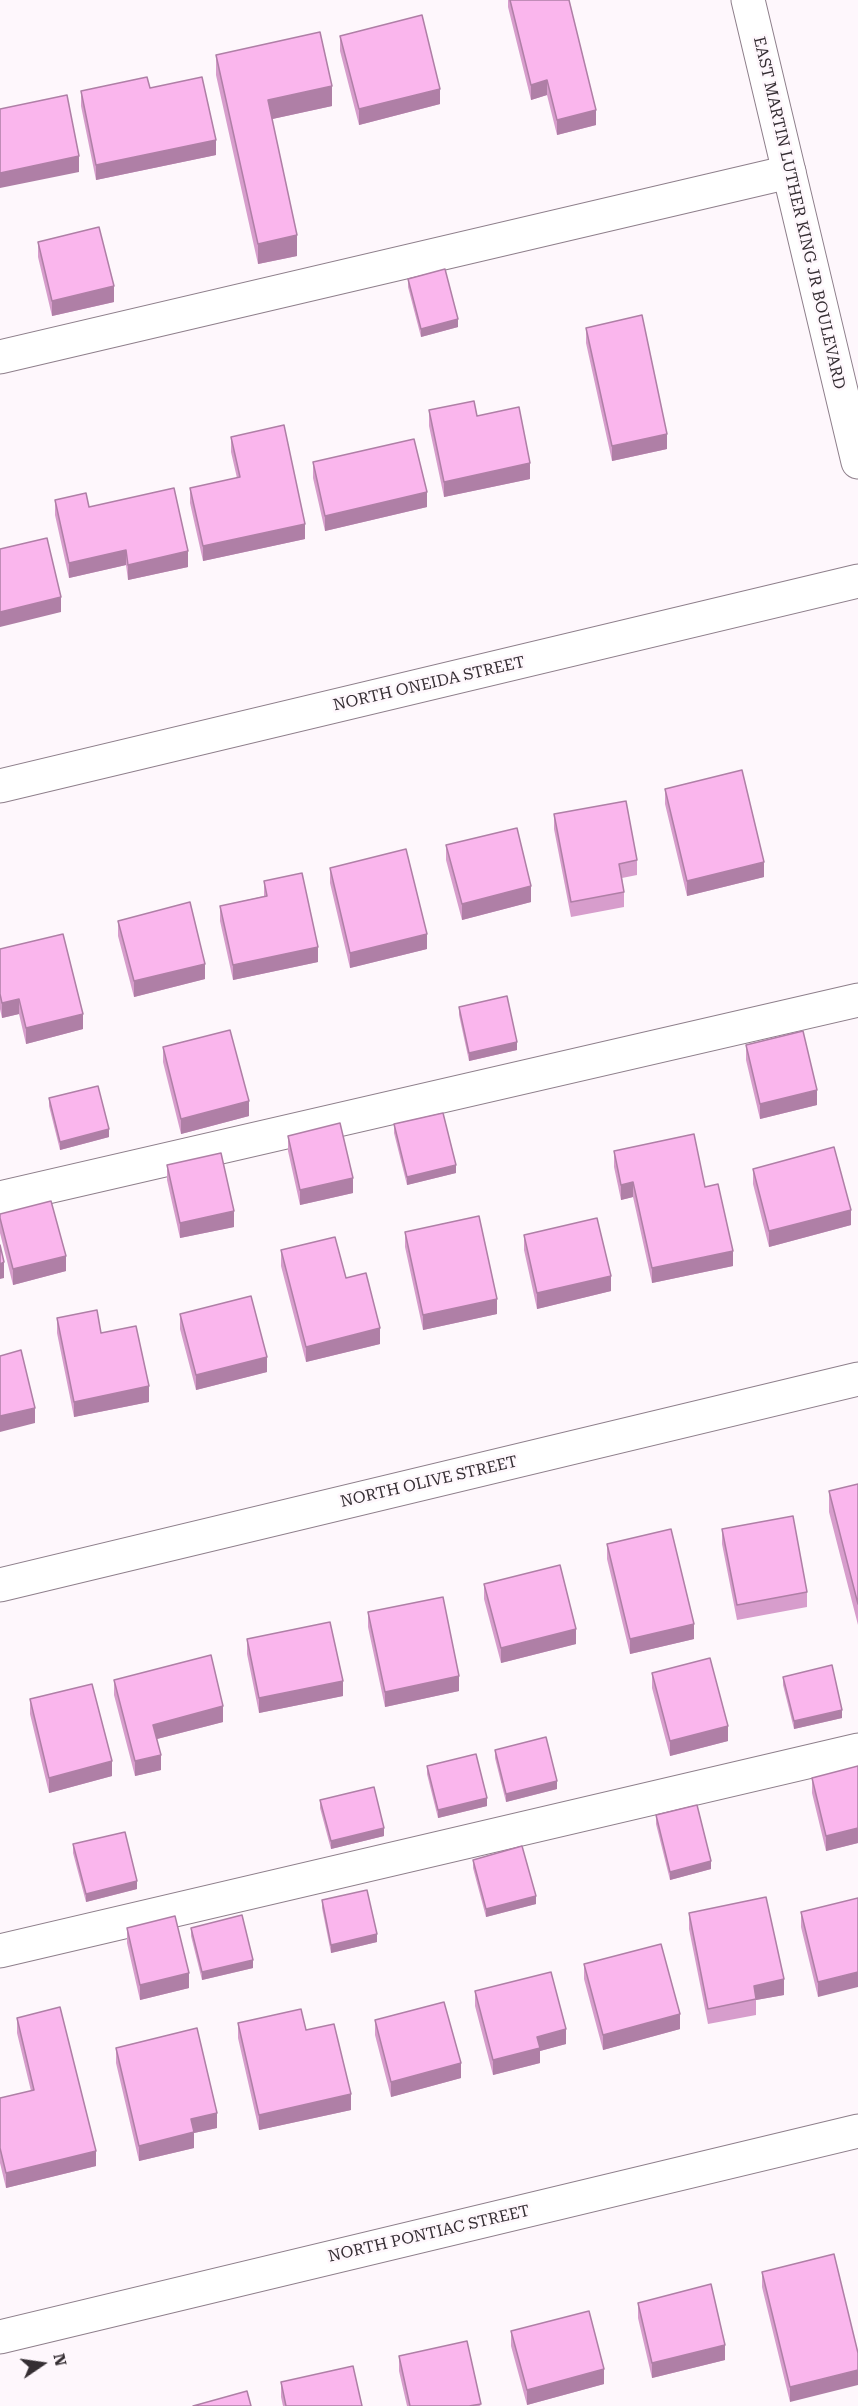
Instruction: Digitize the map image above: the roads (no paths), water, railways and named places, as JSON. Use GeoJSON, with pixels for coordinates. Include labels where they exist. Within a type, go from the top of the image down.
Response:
{"type":"FeatureCollection","features":[{"type":"Feature","properties":{"kind":"street","name":"EAST MARTIN LUTHER KING JR BOULEVARD"},"geometry":{"type":"LineString","coordinates":[[748,0],[858,462]]}},
{"type":"Feature","properties":{"kind":"street"},"geometry":{"type":"LineString","coordinates":[[0,357],[789,172]]}},
{"type":"Feature","properties":{"kind":"street","name":"NORTH ONEIDA STREET"},"geometry":{"type":"LineString","coordinates":[[0,786],[858,581]]}},
{"type":"Feature","properties":{"kind":"street"},"geometry":{"type":"LineString","coordinates":[[0,1198],[858,1000]]}},
{"type":"Feature","properties":{"kind":"street","name":"NORTH OLIVE STREET"},"geometry":{"type":"LineString","coordinates":[[0,1585],[858,1379]]}},
{"type":"Feature","properties":{"kind":"street"},"geometry":{"type":"LineString","coordinates":[[0,1951],[858,1750]]}},
{"type":"Feature","properties":{"kind":"street","name":"NORTH PONTIAC STREET"},"geometry":{"type":"LineString","coordinates":[[0,2337],[858,2131]]}}]}
